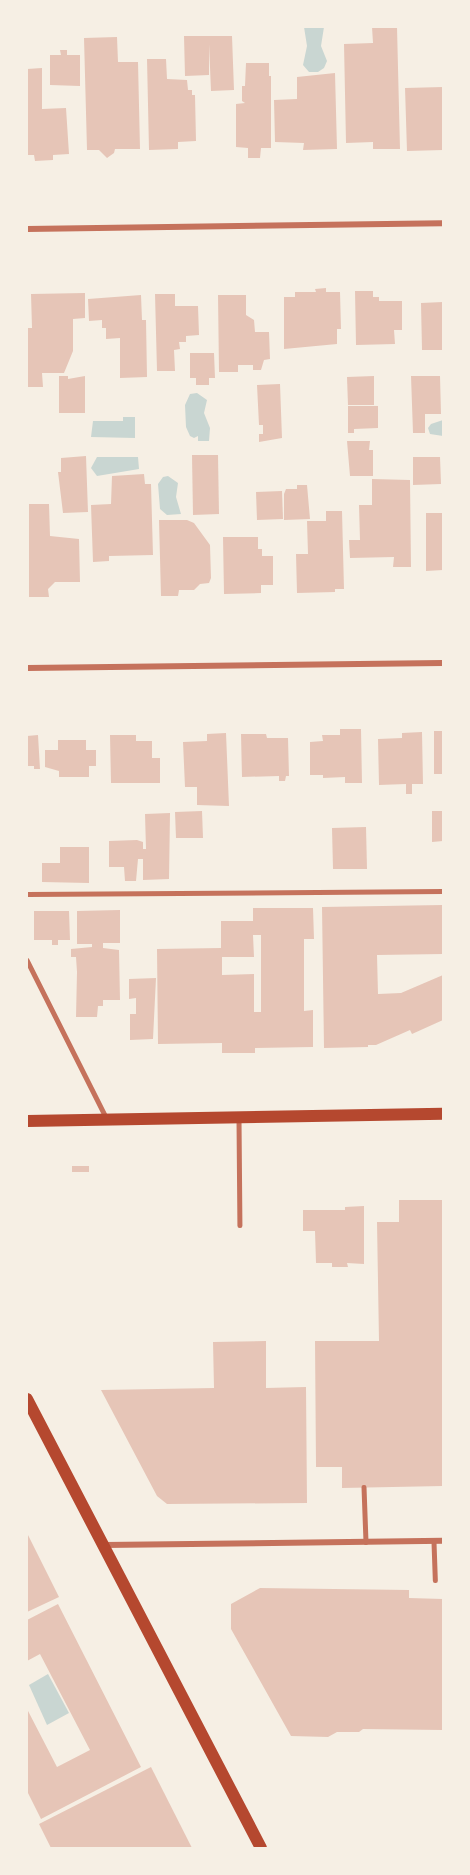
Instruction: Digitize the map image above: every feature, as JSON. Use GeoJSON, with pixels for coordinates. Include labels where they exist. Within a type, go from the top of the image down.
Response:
{"type":"FeatureCollection","features":[{"type":"Feature","properties":{"kind":"main road"},"geometry":{"type":"LineString","coordinates":[[27,1121],[443,1114]]}},
{"type":"Feature","properties":{"kind":"main road"},"geometry":{"type":"LineString","coordinates":[[27,1399],[261,1848]]}},
{"type":"Feature","properties":{"kind":"street"},"geometry":{"type":"LineString","coordinates":[[27,230],[443,223]]}},
{"type":"Feature","properties":{"kind":"street"},"geometry":{"type":"LineString","coordinates":[[27,668],[443,663]]}},
{"type":"Feature","properties":{"kind":"street"},"geometry":{"type":"LineString","coordinates":[[103,1545],[443,1541]]}},
{"type":"Feature","properties":{"kind":"lane"},"geometry":{"type":"LineString","coordinates":[[27,894],[443,891]]}},
{"type":"Feature","properties":{"kind":"lane"},"geometry":{"type":"LineString","coordinates":[[27,960],[107,1120]]}},
{"type":"Feature","properties":{"kind":"lane"},"geometry":{"type":"LineString","coordinates":[[239,1117],[240,1225]]}},
{"type":"Feature","properties":{"kind":"lane"},"geometry":{"type":"LineString","coordinates":[[364,1487],[366,1542]]}},
{"type":"Feature","properties":{"kind":"lane"},"geometry":{"type":"LineString","coordinates":[[434,1542],[435,1580]]}},
{"type":"Feature","properties":{"kind":"shaded area"},"geometry":{"type":"Polygon","coordinates":[[[304,27],[324,27],[321,46],[327,61],[324,68],[318,72],[309,72],[303,65],[307,46],[304,27]]]}},
{"type":"Feature","properties":{"kind":"shaded area"},"geometry":{"type":"Polygon","coordinates":[[[197,393],[207,400],[204,413],[210,428],[209,441],[198,441],[198,436],[194,438],[190,436],[186,427],[185,405],[190,394],[197,393]]]}},
{"type":"Feature","properties":{"kind":"shaded area"},"geometry":{"type":"Polygon","coordinates":[[[123,417],[135,417],[135,438],[91,437],[93,421],[123,421],[123,417]]]}},
{"type":"Feature","properties":{"kind":"shaded area"},"geometry":{"type":"Polygon","coordinates":[[[443,420],[443,436],[430,434],[428,428],[431,424],[443,420]]]}},
{"type":"Feature","properties":{"kind":"shaded area"},"geometry":{"type":"Polygon","coordinates":[[[97,457],[138,457],[139,469],[97,476],[91,468],[97,457]]]}},
{"type":"Feature","properties":{"kind":"shaded area"},"geometry":{"type":"Polygon","coordinates":[[[168,476],[178,483],[176,497],[181,514],[167,515],[160,509],[158,484],[163,477],[168,476]]]}},
{"type":"Feature","properties":{"kind":"shaded area"},"geometry":{"type":"Polygon","coordinates":[[[48,1674],[69,1713],[47,1725],[29,1685],[48,1674]]]}},
{"type":"Feature","properties":{"kind":"building"},"geometry":{"type":"Polygon","coordinates":[[[372,27],[397,27],[400,149],[373,149],[373,142],[346,143],[344,44],[373,43],[372,27]]]}},
{"type":"Feature","properties":{"kind":"building"},"geometry":{"type":"Polygon","coordinates":[[[184,36],[232,36],[234,90],[211,91],[209,44],[209,75],[185,76],[184,36]]]}},
{"type":"Feature","properties":{"kind":"building"},"geometry":{"type":"Polygon","coordinates":[[[117,37],[118,62],[138,62],[140,149],[115,149],[114,153],[107,158],[99,150],[87,150],[84,38],[117,37]]]}},
{"type":"Feature","properties":{"kind":"building"},"geometry":{"type":"Polygon","coordinates":[[[60,50],[67,50],[67,55],[80,55],[80,86],[50,85],[50,55],[61,55],[60,50]]]}},
{"type":"Feature","properties":{"kind":"building"},"geometry":{"type":"Polygon","coordinates":[[[147,59],[166,59],[167,79],[187,80],[188,90],[192,90],[192,95],[195,95],[196,141],[178,142],[178,149],[149,150],[147,59]]]}},
{"type":"Feature","properties":{"kind":"building"},"geometry":{"type":"Polygon","coordinates":[[[246,63],[269,63],[269,76],[271,76],[271,148],[261,148],[260,158],[248,158],[248,148],[236,147],[236,104],[245,103],[242,101],[242,86],[245,86],[246,63]]]}},
{"type":"Feature","properties":{"kind":"building"},"geometry":{"type":"Polygon","coordinates":[[[42,68],[42,109],[66,108],[69,154],[53,155],[53,160],[35,161],[34,155],[27,155],[27,69],[42,68]]]}},
{"type":"Feature","properties":{"kind":"building"},"geometry":{"type":"Polygon","coordinates":[[[335,73],[337,149],[303,150],[304,143],[275,142],[274,100],[297,99],[297,77],[335,73]]]}},
{"type":"Feature","properties":{"kind":"building"},"geometry":{"type":"Polygon","coordinates":[[[443,87],[443,150],[407,151],[405,88],[443,87]]]}},
{"type":"Feature","properties":{"kind":"building"},"geometry":{"type":"Polygon","coordinates":[[[326,288],[326,292],[340,292],[341,329],[337,329],[337,344],[284,349],[284,297],[295,297],[295,292],[316,292],[315,289],[326,288]]]}},
{"type":"Feature","properties":{"kind":"building"},"geometry":{"type":"Polygon","coordinates":[[[355,291],[373,291],[373,297],[379,297],[379,301],[402,301],[402,330],[394,330],[395,344],[356,345],[355,291]]]}},
{"type":"Feature","properties":{"kind":"building"},"geometry":{"type":"Polygon","coordinates":[[[85,293],[85,318],[73,319],[73,351],[64,373],[42,373],[43,387],[27,387],[27,328],[32,328],[31,294],[85,293]]]}},
{"type":"Feature","properties":{"kind":"building"},"geometry":{"type":"Polygon","coordinates":[[[155,294],[175,294],[175,306],[198,306],[199,335],[186,336],[186,342],[179,342],[180,349],[174,350],[175,371],[157,371],[155,294]]]}},
{"type":"Feature","properties":{"kind":"building"},"geometry":{"type":"Polygon","coordinates":[[[141,295],[142,320],[146,320],[147,377],[120,378],[120,338],[106,339],[106,328],[102,328],[102,320],[89,321],[88,299],[141,295]]]}},
{"type":"Feature","properties":{"kind":"building"},"geometry":{"type":"Polygon","coordinates":[[[218,295],[246,295],[246,315],[254,320],[255,332],[269,332],[270,359],[264,360],[261,370],[253,370],[253,365],[238,365],[238,372],[219,372],[218,295]]]}},
{"type":"Feature","properties":{"kind":"building"},"geometry":{"type":"Polygon","coordinates":[[[443,302],[443,350],[422,350],[421,303],[443,302]]]}},
{"type":"Feature","properties":{"kind":"building"},"geometry":{"type":"Polygon","coordinates":[[[190,353],[214,353],[215,378],[209,378],[209,385],[196,385],[196,378],[190,378],[190,353]]]}},
{"type":"Feature","properties":{"kind":"building"},"geometry":{"type":"Polygon","coordinates":[[[59,376],[68,376],[68,379],[85,376],[85,413],[59,413],[59,376]]]}},
{"type":"Feature","properties":{"kind":"building"},"geometry":{"type":"Polygon","coordinates":[[[374,376],[374,405],[348,405],[347,377],[374,376]]]}},
{"type":"Feature","properties":{"kind":"building"},"geometry":{"type":"Polygon","coordinates":[[[411,376],[440,376],[441,414],[425,414],[425,433],[413,433],[411,376]]]}},
{"type":"Feature","properties":{"kind":"building"},"geometry":{"type":"Polygon","coordinates":[[[280,384],[282,438],[259,442],[259,434],[263,434],[263,425],[259,425],[257,385],[280,384]]]}},
{"type":"Feature","properties":{"kind":"building"},"geometry":{"type":"Polygon","coordinates":[[[348,406],[378,406],[378,428],[354,429],[354,433],[348,433],[348,406]]]}},
{"type":"Feature","properties":{"kind":"building"},"geometry":{"type":"Polygon","coordinates":[[[347,441],[370,441],[369,450],[373,450],[373,476],[350,476],[347,441]]]}},
{"type":"Feature","properties":{"kind":"building"},"geometry":{"type":"Polygon","coordinates":[[[192,455],[218,455],[219,514],[193,515],[192,455]]]}},
{"type":"Feature","properties":{"kind":"building"},"geometry":{"type":"Polygon","coordinates":[[[86,456],[88,512],[63,513],[58,472],[61,472],[61,458],[86,456]]]}},
{"type":"Feature","properties":{"kind":"building"},"geometry":{"type":"Polygon","coordinates":[[[413,457],[440,457],[441,484],[413,485],[413,457]]]}},
{"type":"Feature","properties":{"kind":"building"},"geometry":{"type":"Polygon","coordinates":[[[144,474],[145,484],[151,484],[153,555],[109,556],[109,561],[93,562],[91,505],[111,504],[112,476],[144,474]]]}},
{"type":"Feature","properties":{"kind":"building"},"geometry":{"type":"Polygon","coordinates":[[[372,479],[410,480],[411,567],[393,567],[394,557],[350,558],[349,540],[360,540],[359,505],[372,505],[372,479]]]}},
{"type":"Feature","properties":{"kind":"building"},"geometry":{"type":"Polygon","coordinates":[[[297,485],[307,485],[310,519],[284,520],[284,494],[286,489],[297,489],[297,485]]]}},
{"type":"Feature","properties":{"kind":"building"},"geometry":{"type":"Polygon","coordinates":[[[282,491],[283,519],[257,520],[256,492],[282,491]]]}},
{"type":"Feature","properties":{"kind":"building"},"geometry":{"type":"Polygon","coordinates":[[[29,504],[49,504],[50,536],[79,539],[80,582],[55,582],[48,589],[49,597],[29,597],[29,504]]]}},
{"type":"Feature","properties":{"kind":"building"},"geometry":{"type":"Polygon","coordinates":[[[326,511],[342,511],[344,589],[335,589],[335,592],[297,593],[296,554],[308,554],[307,521],[326,521],[326,511]]]}},
{"type":"Feature","properties":{"kind":"building"},"geometry":{"type":"Polygon","coordinates":[[[426,513],[443,513],[443,570],[426,571],[426,513]]]}},
{"type":"Feature","properties":{"kind":"building"},"geometry":{"type":"Polygon","coordinates":[[[159,520],[187,520],[194,523],[210,545],[211,578],[209,583],[200,584],[194,590],[179,590],[178,596],[161,596],[159,520]]]}},
{"type":"Feature","properties":{"kind":"building"},"geometry":{"type":"Polygon","coordinates":[[[223,537],[258,537],[258,549],[262,549],[262,556],[273,556],[273,585],[261,585],[261,593],[224,594],[223,537]]]}},
{"type":"Feature","properties":{"kind":"building"},"geometry":{"type":"Polygon","coordinates":[[[340,729],[361,729],[362,783],[345,783],[345,777],[323,778],[323,775],[310,775],[310,742],[323,741],[322,735],[340,735],[340,729]]]}},
{"type":"Feature","properties":{"kind":"building"},"geometry":{"type":"Polygon","coordinates":[[[434,731],[443,731],[443,774],[434,774],[434,731]]]}},
{"type":"Feature","properties":{"kind":"building"},"geometry":{"type":"Polygon","coordinates":[[[422,732],[423,784],[412,784],[412,794],[406,794],[406,784],[379,785],[378,739],[402,738],[402,733],[422,732]]]}},
{"type":"Feature","properties":{"kind":"building"},"geometry":{"type":"Polygon","coordinates":[[[226,733],[229,806],[197,805],[197,787],[185,787],[183,742],[207,741],[207,734],[226,733]]]}},
{"type":"Feature","properties":{"kind":"building"},"geometry":{"type":"Polygon","coordinates":[[[241,734],[266,734],[267,738],[288,738],[289,776],[286,776],[285,781],[279,781],[279,776],[242,777],[241,734]]]}},
{"type":"Feature","properties":{"kind":"building"},"geometry":{"type":"Polygon","coordinates":[[[38,735],[40,769],[34,769],[34,766],[27,766],[27,736],[38,735]]]}},
{"type":"Feature","properties":{"kind":"building"},"geometry":{"type":"Polygon","coordinates":[[[110,735],[136,735],[136,741],[152,741],[152,758],[160,758],[160,783],[111,783],[110,735]]]}},
{"type":"Feature","properties":{"kind":"building"},"geometry":{"type":"Polygon","coordinates":[[[58,740],[86,740],[86,750],[96,750],[96,766],[89,766],[89,777],[59,777],[59,771],[45,767],[45,750],[58,750],[58,740]]]}},
{"type":"Feature","properties":{"kind":"building"},"geometry":{"type":"Polygon","coordinates":[[[202,811],[203,838],[176,838],[175,812],[202,811]]]}},
{"type":"Feature","properties":{"kind":"building"},"geometry":{"type":"Polygon","coordinates":[[[432,811],[443,811],[443,841],[432,842],[432,811]]]}},
{"type":"Feature","properties":{"kind":"building"},"geometry":{"type":"Polygon","coordinates":[[[170,813],[169,879],[143,880],[143,859],[138,859],[136,881],[125,881],[124,867],[109,867],[109,841],[137,840],[143,842],[143,849],[146,849],[145,814],[170,813]]]}},
{"type":"Feature","properties":{"kind":"building"},"geometry":{"type":"Polygon","coordinates":[[[366,827],[367,869],[333,869],[332,828],[366,827]]]}},
{"type":"Feature","properties":{"kind":"building"},"geometry":{"type":"Polygon","coordinates":[[[60,847],[89,847],[89,883],[42,882],[42,863],[60,863],[60,847]]]}},
{"type":"Feature","properties":{"kind":"building"},"geometry":{"type":"Polygon","coordinates":[[[443,905],[443,954],[377,955],[378,994],[401,993],[443,975],[443,1020],[412,1034],[410,1030],[376,1045],[368,1045],[368,1047],[324,1048],[322,907],[443,905]]]}},
{"type":"Feature","properties":{"kind":"building"},"geometry":{"type":"Polygon","coordinates":[[[253,908],[313,908],[314,939],[304,939],[304,1011],[313,1010],[313,1047],[255,1048],[255,1053],[222,1053],[222,1043],[158,1044],[157,949],[221,948],[221,921],[253,921],[253,908]],[[253,935],[254,957],[222,957],[222,975],[254,974],[254,1012],[261,1012],[261,935],[253,935]]]}},
{"type":"Feature","properties":{"kind":"building"},"geometry":{"type":"Polygon","coordinates":[[[120,910],[120,943],[103,943],[103,948],[119,950],[120,1000],[103,1000],[103,1006],[98,1006],[97,1017],[76,1017],[76,957],[71,957],[71,949],[92,947],[92,944],[77,944],[77,911],[120,910]]]}},
{"type":"Feature","properties":{"kind":"building"},"geometry":{"type":"Polygon","coordinates":[[[34,911],[69,911],[70,940],[58,940],[58,945],[52,945],[52,940],[34,940],[34,911]]]}},
{"type":"Feature","properties":{"kind":"building"},"geometry":{"type":"Polygon","coordinates":[[[156,978],[153,1039],[130,1040],[130,1014],[136,1014],[136,998],[129,999],[129,979],[156,978]]]}},
{"type":"Feature","properties":{"kind":"building"},"geometry":{"type":"Polygon","coordinates":[[[72,1166],[89,1166],[89,1172],[72,1172],[72,1166]]]}},
{"type":"Feature","properties":{"kind":"building"},"geometry":{"type":"Polygon","coordinates":[[[399,1200],[443,1200],[443,1486],[342,1488],[342,1467],[316,1467],[315,1341],[379,1341],[377,1222],[399,1222],[399,1200]]]}},
{"type":"Feature","properties":{"kind":"building"},"geometry":{"type":"Polygon","coordinates":[[[364,1206],[364,1264],[347,1263],[348,1267],[332,1267],[332,1263],[316,1263],[315,1231],[303,1231],[303,1210],[345,1210],[345,1207],[364,1206]]]}},
{"type":"Feature","properties":{"kind":"building"},"geometry":{"type":"Polygon","coordinates":[[[266,1341],[266,1388],[306,1387],[307,1503],[167,1504],[157,1496],[101,1390],[214,1388],[213,1342],[266,1341]]]}},
{"type":"Feature","properties":{"kind":"building"},"geometry":{"type":"Polygon","coordinates":[[[27,1533],[59,1597],[27,1612],[27,1533]]]}},
{"type":"Feature","properties":{"kind":"building"},"geometry":{"type":"Polygon","coordinates":[[[260,1588],[409,1590],[409,1598],[443,1599],[443,1730],[363,1729],[359,1732],[337,1732],[328,1737],[291,1736],[231,1629],[231,1604],[260,1588]]]}},
{"type":"Feature","properties":{"kind":"building"},"geometry":{"type":"Polygon","coordinates":[[[58,1604],[141,1767],[41,1819],[27,1791],[27,1709],[57,1767],[90,1750],[40,1654],[27,1661],[27,1620],[58,1604]]]}},
{"type":"Feature","properties":{"kind":"building"},"geometry":{"type":"Polygon","coordinates":[[[151,1767],[192,1848],[51,1848],[39,1824],[151,1767]]]}}]}
